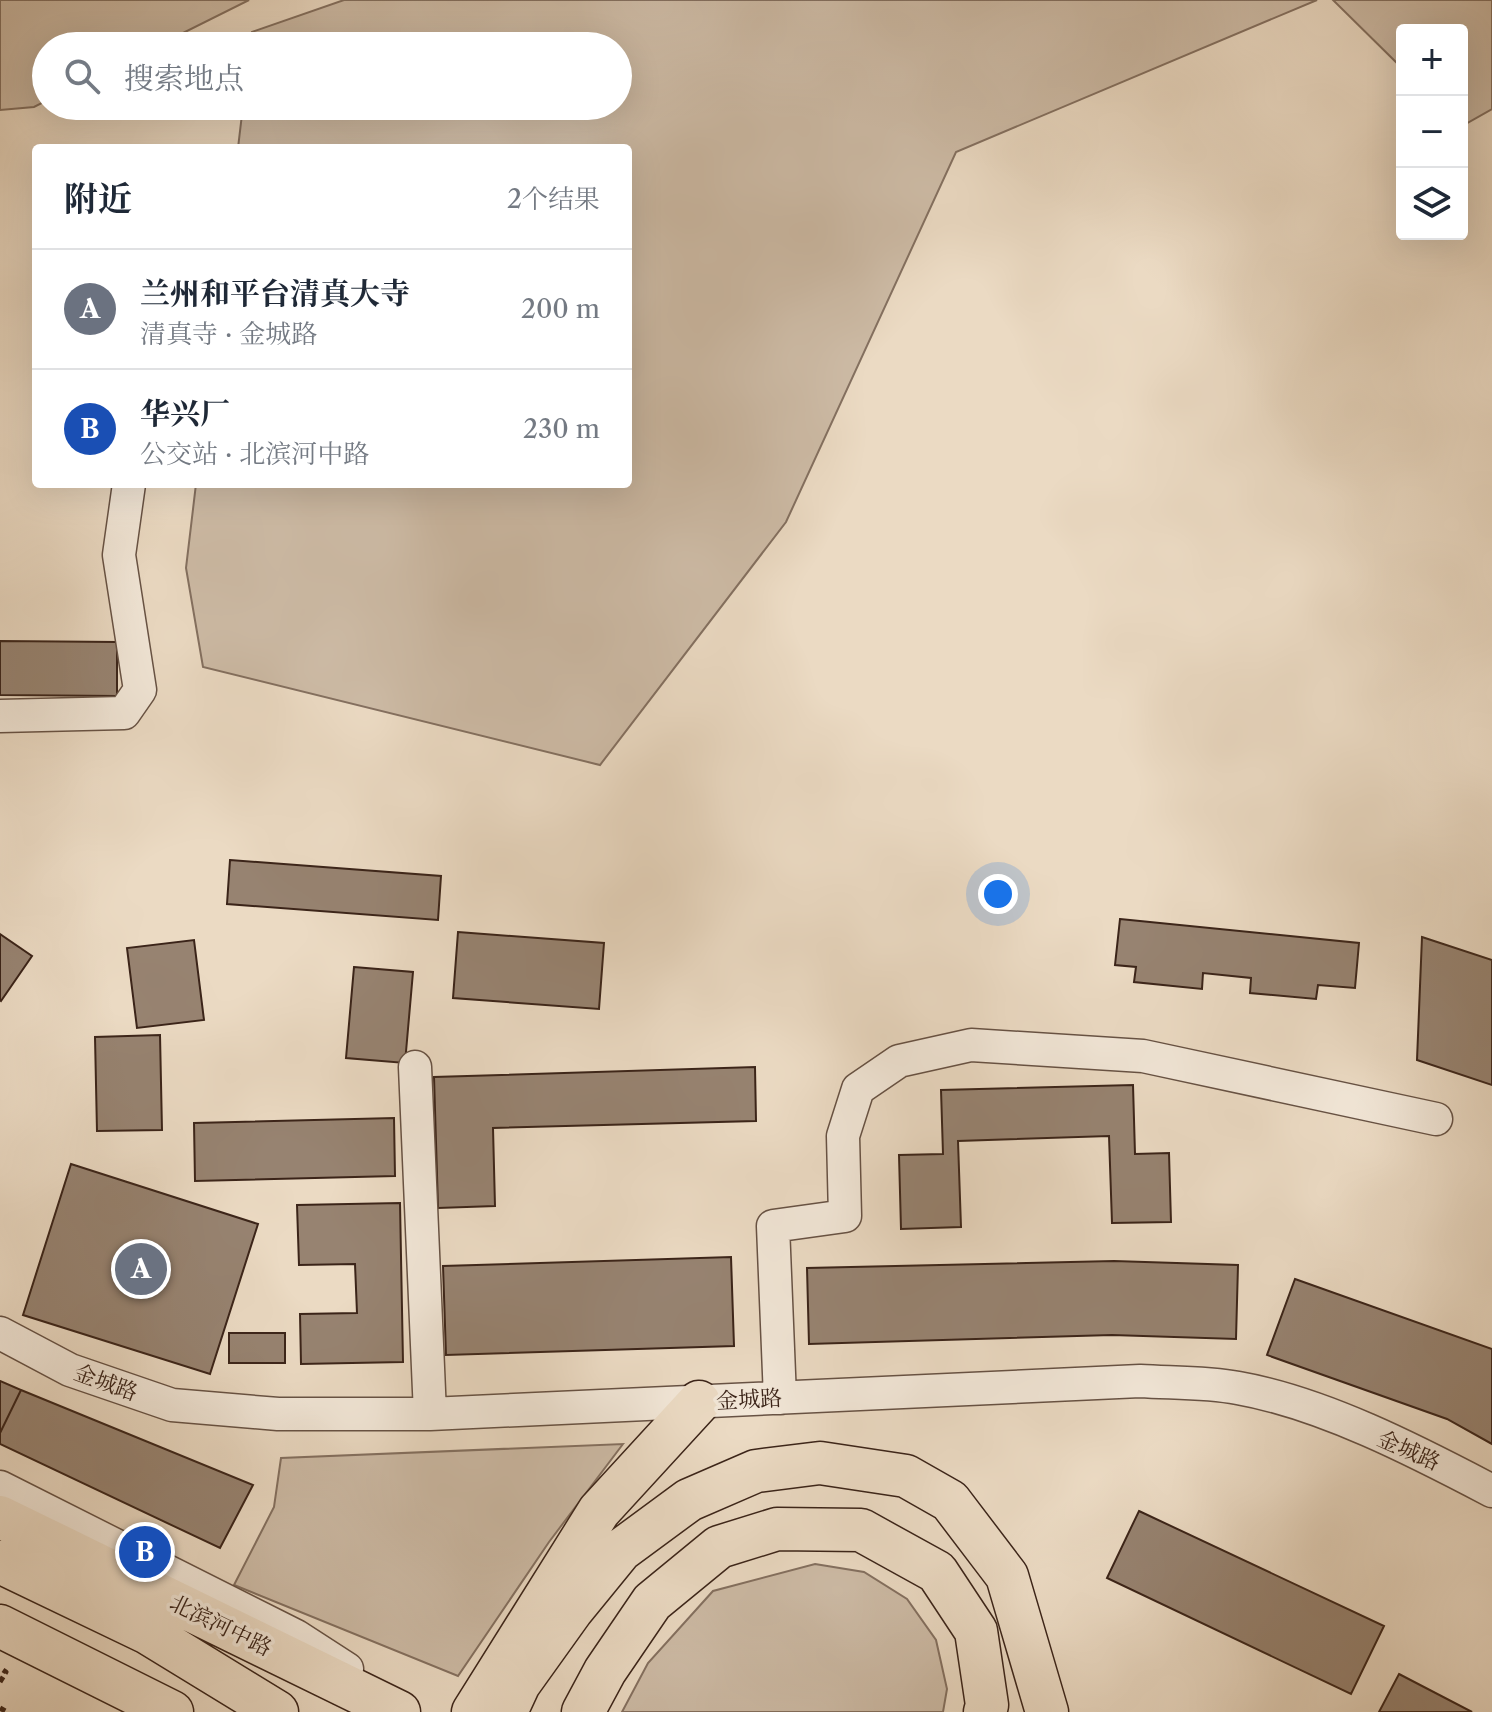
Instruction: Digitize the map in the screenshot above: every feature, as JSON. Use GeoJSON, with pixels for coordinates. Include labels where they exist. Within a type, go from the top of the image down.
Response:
{"type":"FeatureCollection","features":[{"type":"Feature","properties":{"kind":"main road"},"geometry":{"type":"LineString","coordinates":[[473,1712],[599,1511],[699,1402]]}},
{"type":"Feature","properties":{"kind":"main road"},"geometry":{"type":"LineString","coordinates":[[506,1712],[519,1684],[572,1610],[621,1550],[689,1500],[756,1471],[820,1463],[906,1476],[950,1501],[1007,1576],[1047,1712]]}},
{"type":"Feature","properties":{"kind":"main road","name":"北滨河中路"},"geometry":{"type":"LineString","coordinates":[[0,1517],[399,1712]]}},
{"type":"Feature","properties":{"kind":"main road"},"geometry":{"type":"LineString","coordinates":[[583,1712],[605,1671],[652,1602],[719,1547],[777,1529],[861,1530],[937,1572],[976,1631],[987,1705],[985,1712]]}},
{"type":"Feature","properties":{"kind":"main road"},"geometry":{"type":"LineString","coordinates":[[0,1562],[148,1633],[277,1712]]}},
{"type":"Feature","properties":{"kind":"main road"},"geometry":{"type":"LineString","coordinates":[[0,1626],[172,1712]]}},
{"type":"Feature","properties":{"kind":"street"},"geometry":{"type":"LineString","coordinates":[[0,716],[124,713],[140,690],[119,555],[128,488]]}},
{"type":"Feature","properties":{"kind":"street"},"geometry":{"type":"LineString","coordinates":[[780,1398],[773,1226],[845,1216],[843,1136],[858,1089],[899,1061],[971,1045],[1143,1056],[1436,1119]]}},
{"type":"Feature","properties":{"kind":"street"},"geometry":{"type":"LineString","coordinates":[[415,1067],[430,1414]]}},
{"type":"Feature","properties":{"kind":"street","name":"金城路"},"geometry":{"type":"LineString","coordinates":[[0,1333],[70,1370],[172,1405],[278,1414],[430,1414],[1140,1381],[1236,1387],[1275,1396],[1323,1413],[1421,1454],[1492,1491]]}},
{"type":"Feature","properties":{"kind":"street"},"geometry":{"type":"LineString","coordinates":[[0,1487],[296,1636],[413,1712]]}},
{"type":"Feature","properties":{"kind":"path"},"geometry":{"type":"LineString","coordinates":[[0,1669],[6,1672],[0,1682]]}},
{"type":"Feature","properties":{"kind":"path"},"geometry":{"type":"LineString","coordinates":[[0,1708],[7,1712]]}},
{"type":"Feature","properties":{"kind":"shaded area"},"geometry":{"type":"Polygon","coordinates":[[[0,0],[249,0],[185,32],[32,32],[32,107],[0,110],[0,0]]]}},
{"type":"Feature","properties":{"kind":"shaded area"},"geometry":{"type":"Polygon","coordinates":[[[344,0],[1317,0],[956,152],[786,522],[600,765],[203,667],[186,568],[196,488],[632,488],[632,144],[238,144],[241,120],[632,120],[632,32],[252,32],[344,0]]]}},
{"type":"Feature","properties":{"kind":"shaded area"},"geometry":{"type":"Polygon","coordinates":[[[1333,0],[1492,0],[1492,109],[1468,123],[1468,24],[1396,24],[1396,62],[1333,0]]]}},
{"type":"Feature","properties":{"kind":"shaded area"},"geometry":{"type":"Polygon","coordinates":[[[623,1444],[549,1542],[458,1676],[234,1585],[274,1507],[281,1458],[623,1444]]]}},
{"type":"Feature","properties":{"kind":"shaded area"},"geometry":{"type":"Polygon","coordinates":[[[815,1564],[864,1572],[907,1599],[936,1640],[947,1689],[943,1712],[622,1712],[648,1663],[713,1591],[815,1564]]]}},
{"type":"Feature","properties":{"kind":"building"},"geometry":{"type":"Polygon","coordinates":[[[0,641],[117,642],[117,696],[0,695],[0,641]]]}},
{"type":"Feature","properties":{"kind":"building"},"geometry":{"type":"Polygon","coordinates":[[[230,860],[441,876],[438,920],[227,904],[230,860]]]}},
{"type":"Feature","properties":{"kind":"building"},"geometry":{"type":"Polygon","coordinates":[[[1120,919],[1359,943],[1355,988],[1318,985],[1316,999],[1250,993],[1251,978],[1203,973],[1202,989],[1134,982],[1136,967],[1115,965],[1120,919]]]}},
{"type":"Feature","properties":{"kind":"building"},"geometry":{"type":"Polygon","coordinates":[[[458,932],[604,943],[599,1009],[453,998],[458,932]]]}},
{"type":"Feature","properties":{"kind":"building"},"geometry":{"type":"Polygon","coordinates":[[[0,934],[32,956],[1,1001],[0,1000],[0,934]]]}},
{"type":"Feature","properties":{"kind":"building"},"geometry":{"type":"Polygon","coordinates":[[[1422,937],[1492,960],[1492,1085],[1417,1060],[1422,937]]]}},
{"type":"Feature","properties":{"kind":"building"},"geometry":{"type":"Polygon","coordinates":[[[194,940],[204,1020],[137,1028],[127,948],[194,940]]]}},
{"type":"Feature","properties":{"kind":"building"},"geometry":{"type":"Polygon","coordinates":[[[354,967],[413,972],[405,1063],[346,1058],[354,967]]]}},
{"type":"Feature","properties":{"kind":"building"},"geometry":{"type":"Polygon","coordinates":[[[160,1035],[162,1130],[97,1131],[95,1037],[160,1035]]]}},
{"type":"Feature","properties":{"kind":"building"},"geometry":{"type":"Polygon","coordinates":[[[755,1067],[756,1121],[493,1128],[495,1206],[438,1208],[434,1077],[755,1067]]]}},
{"type":"Feature","properties":{"kind":"building"},"geometry":{"type":"Polygon","coordinates":[[[1133,1085],[1135,1154],[1169,1153],[1171,1222],[1112,1223],[1109,1136],[958,1141],[961,1227],[901,1229],[899,1155],[943,1154],[941,1090],[1133,1085]]]}},
{"type":"Feature","properties":{"kind":"building"},"geometry":{"type":"Polygon","coordinates":[[[394,1118],[395,1176],[195,1181],[194,1123],[394,1118]]]}},
{"type":"Feature","properties":{"kind":"building"},"geometry":{"type":"Polygon","coordinates":[[[71,1164],[258,1224],[210,1374],[23,1315],[71,1164]]]}},
{"type":"Feature","properties":{"kind":"building"},"geometry":{"type":"Polygon","coordinates":[[[400,1203],[403,1362],[301,1364],[300,1314],[357,1313],[355,1264],[299,1265],[297,1205],[400,1203]]]}},
{"type":"Feature","properties":{"kind":"building"},"geometry":{"type":"Polygon","coordinates":[[[731,1257],[734,1346],[446,1355],[443,1266],[731,1257]]]}},
{"type":"Feature","properties":{"kind":"building"},"geometry":{"type":"Polygon","coordinates":[[[1114,1261],[1238,1265],[1236,1339],[1112,1335],[809,1344],[807,1268],[1114,1261]]]}},
{"type":"Feature","properties":{"kind":"building"},"geometry":{"type":"Polygon","coordinates":[[[1295,1279],[1492,1349],[1492,1444],[1447,1419],[1267,1355],[1295,1279]]]}},
{"type":"Feature","properties":{"kind":"building"},"geometry":{"type":"Polygon","coordinates":[[[229,1333],[285,1333],[285,1363],[229,1363],[229,1333]]]}},
{"type":"Feature","properties":{"kind":"building"},"geometry":{"type":"Polygon","coordinates":[[[0,1381],[21,1390],[0,1433],[0,1381]]]}},
{"type":"Feature","properties":{"kind":"building"},"geometry":{"type":"Polygon","coordinates":[[[21,1390],[253,1485],[220,1548],[0,1444],[0,1433],[21,1390]]]}},
{"type":"Feature","properties":{"kind":"building"},"geometry":{"type":"Polygon","coordinates":[[[1139,1511],[1384,1626],[1351,1694],[1107,1578],[1139,1511]]]}},
{"type":"Feature","properties":{"kind":"building"},"geometry":{"type":"Polygon","coordinates":[[[1399,1674],[1472,1712],[1379,1712],[1399,1674]]]}},
{"type":"Feature","properties":{"kind":"place","name":"兰州和平台清真大寺"},"geometry":{"type":"Point","coordinates":[141,1269]}},
{"type":"Feature","properties":{"kind":"place","name":"华兴厂"},"geometry":{"type":"Point","coordinates":[145,1552]}}]}
